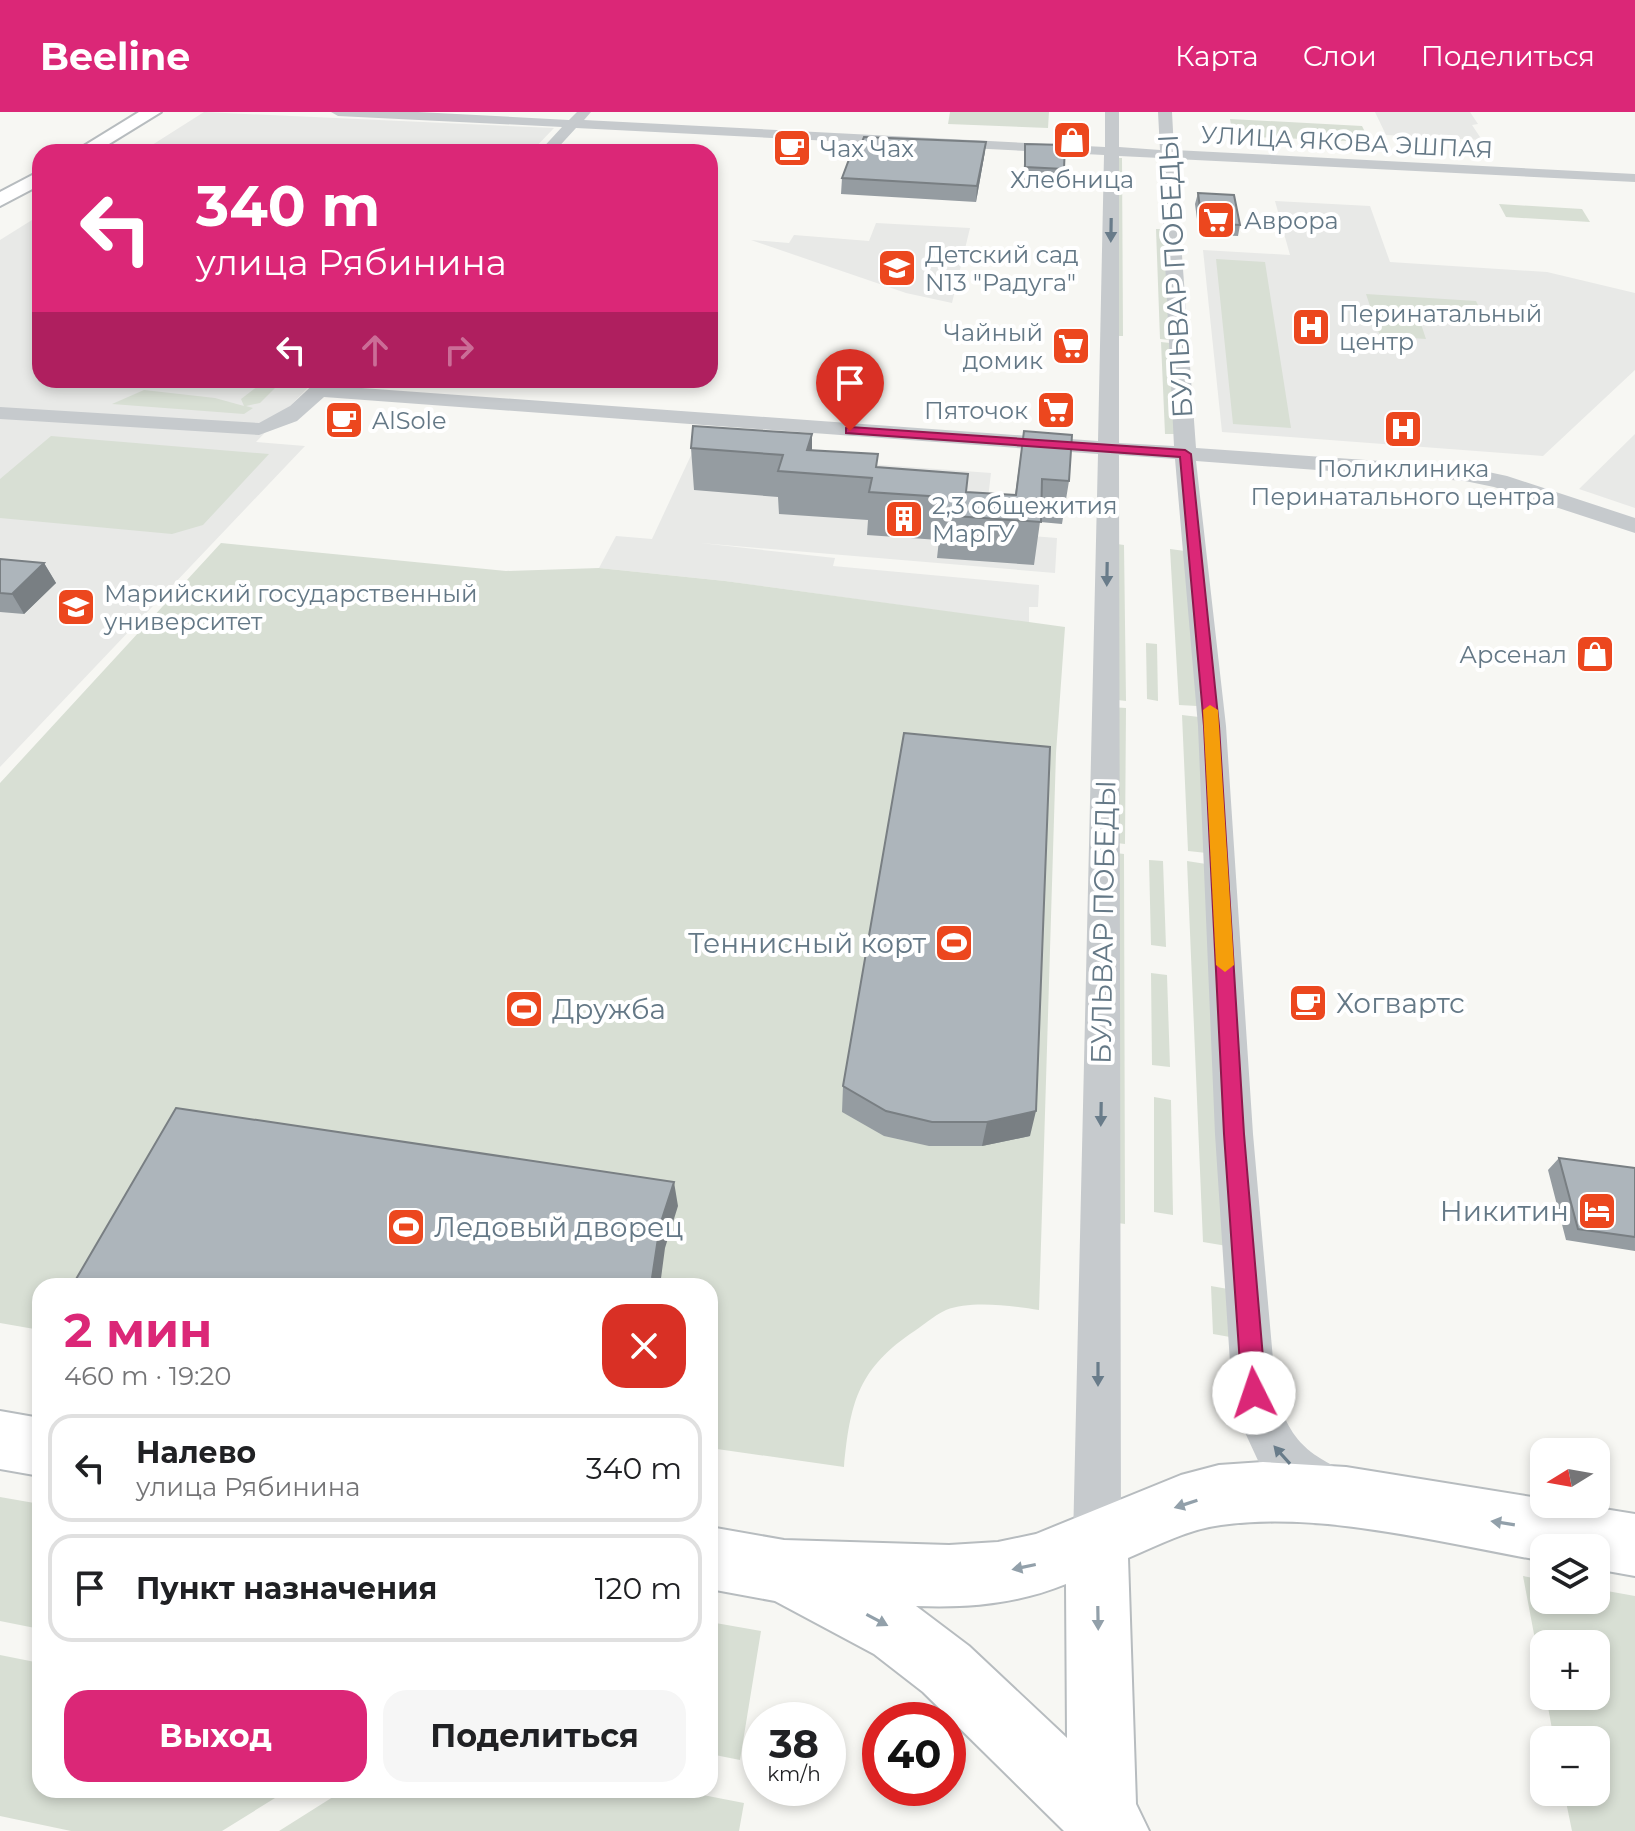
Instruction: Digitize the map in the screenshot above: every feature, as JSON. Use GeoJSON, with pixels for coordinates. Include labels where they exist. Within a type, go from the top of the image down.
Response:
{"type":"FeatureCollection","features":[{"type":"Feature","properties":{"kind":"main road"},"geometry":{"type":"LineString","coordinates":[[97,144],[152,112]]}},
{"type":"Feature","properties":{"kind":"main road"},"geometry":{"type":"LineString","coordinates":[[126,144],[172,117]]}},
{"type":"Feature","properties":{"kind":"main road"},"geometry":{"type":"LineString","coordinates":[[0,200],[32,182]]}},
{"type":"Feature","properties":{"kind":"main road"},"geometry":{"type":"LineString","coordinates":[[0,217],[32,199]]}},
{"type":"Feature","properties":{"kind":"main road"},"geometry":{"type":"LineString","coordinates":[[0,1440],[32,1446]]}},
{"type":"Feature","properties":{"kind":"main road"},"geometry":{"type":"LineString","coordinates":[[718,1559],[784,1571],[949,1576],[998,1573],[1036,1565],[1181,1505],[1219,1495],[1263,1492],[1346,1497],[1635,1545]]}},
{"type":"Feature","properties":{"kind":"main road"},"geometry":{"type":"LineString","coordinates":[[1097,1541],[1106,1828]]}},
{"type":"Feature","properties":{"kind":"main road"},"geometry":{"type":"LineString","coordinates":[[784,1571],[897,1631],[946,1669],[1106,1828]]}},
{"type":"Feature","properties":{"kind":"street","name":"УЛИЦА ЯКОВА ЭШПАЯ"},"geometry":{"type":"LineString","coordinates":[[338,112],[1635,178]]}},
{"type":"Feature","properties":{"kind":"street"},"geometry":{"type":"LineString","coordinates":[[554,144],[584,112]]}},
{"type":"Feature","properties":{"kind":"street","name":"БУЛЬВАР ПОБЕДЫ"},"geometry":{"type":"LineString","coordinates":[[1097,1541],[1112,112]]}},
{"type":"Feature","properties":{"kind":"street","name":"БУЛЬВАР ПОБЕДЫ"},"geometry":{"type":"LineString","coordinates":[[1165,112],[1185,454],[1212,726],[1234,1134],[1254,1393],[1263,1429],[1279,1455],[1304,1476],[1346,1497]]}},
{"type":"Feature","properties":{"kind":"street"},"geometry":{"type":"LineString","coordinates":[[0,413],[259,429],[283,422],[321,388]]}},
{"type":"Feature","properties":{"kind":"street"},"geometry":{"type":"LineString","coordinates":[[361,388],[1108,449],[1465,474],[1499,481],[1635,526]]}},
{"type":"Feature","properties":{"kind":"shaded area"},"geometry":{"type":"Polygon","coordinates":[[[204,112],[554,128],[539,144],[154,144],[204,112]]]}},
{"type":"Feature","properties":{"kind":"shaded area"},"geometry":{"type":"Polygon","coordinates":[[[950,112],[1049,112],[1048,128],[948,124],[950,112]]]}},
{"type":"Feature","properties":{"kind":"shaded area"},"geometry":{"type":"Polygon","coordinates":[[[1375,112],[1470,112],[1478,124],[1472,125],[1482,140],[1386,135],[1375,112]]]}},
{"type":"Feature","properties":{"kind":"shaded area"},"geometry":{"type":"Polygon","coordinates":[[[1230,119],[1362,126],[1370,142],[1233,136],[1230,119]]]}},
{"type":"Feature","properties":{"kind":"shaded area"},"geometry":{"type":"Polygon","coordinates":[[[1114,158],[1122,158],[1123,336],[1113,336],[1114,158]]]}},
{"type":"Feature","properties":{"kind":"shaded area"},"geometry":{"type":"Polygon","coordinates":[[[1275,201],[1370,206],[1390,262],[1547,272],[1635,293],[1635,370],[1543,456],[1222,432],[1203,250],[1290,255],[1275,201]]]}},
{"type":"Feature","properties":{"kind":"shaded area"},"geometry":{"type":"Polygon","coordinates":[[[1499,204],[1582,209],[1590,222],[1506,217],[1499,204]]]}},
{"type":"Feature","properties":{"kind":"shaded area","name":"Марийский государственный университет"},"geometry":{"type":"Polygon","coordinates":[[[32,220],[32,388],[307,388],[256,442],[305,446],[0,767],[0,240],[32,220]]]}},
{"type":"Feature","properties":{"kind":"shaded area","name":"Детский сад N13 \"Радуга\""},"geometry":{"type":"Polygon","coordinates":[[[876,223],[970,228],[952,303],[906,293],[751,240],[789,243],[794,235],[869,241],[876,223]]]}},
{"type":"Feature","properties":{"kind":"shaded area"},"geometry":{"type":"Polygon","coordinates":[[[1156,229],[1164,229],[1170,340],[1160,339],[1156,229]]]}},
{"type":"Feature","properties":{"kind":"shaded area"},"geometry":{"type":"Polygon","coordinates":[[[1216,259],[1265,262],[1291,428],[1233,424],[1216,259]]]}},
{"type":"Feature","properties":{"kind":"shaded area"},"geometry":{"type":"Polygon","coordinates":[[[1366,294],[1476,301],[1488,326],[1420,321],[1426,339],[1380,336],[1366,294]]]}},
{"type":"Feature","properties":{"kind":"shaded area"},"geometry":{"type":"Polygon","coordinates":[[[1161,342],[1170,343],[1175,434],[1165,434],[1161,342]]]}},
{"type":"Feature","properties":{"kind":"shaded area"},"geometry":{"type":"Polygon","coordinates":[[[255,388],[275,388],[260,403],[246,406],[253,408],[244,414],[112,404],[144,390],[215,398],[244,406],[241,399],[255,388]]]}},
{"type":"Feature","properties":{"kind":"shaded area"},"geometry":{"type":"Polygon","coordinates":[[[1635,434],[1635,508],[1579,489],[1635,434]]]}},
{"type":"Feature","properties":{"kind":"shaded area"},"geometry":{"type":"Polygon","coordinates":[[[51,436],[269,454],[203,525],[172,534],[0,518],[0,479],[51,436]]]}},
{"type":"Feature","properties":{"kind":"shaded area"},"geometry":{"type":"Polygon","coordinates":[[[693,451],[991,473],[984,532],[1057,538],[1055,573],[700,543],[835,558],[833,566],[1039,585],[1038,607],[1029,607],[1029,623],[725,581],[599,568],[616,536],[652,539],[693,451]]]}},
{"type":"Feature","properties":{"kind":"shaded area","name":"Дружба"},"geometry":{"type":"Polygon","coordinates":[[[221,543],[506,571],[599,568],[725,581],[1065,627],[1056,753],[1039,1310],[992,1305],[956,1307],[936,1315],[892,1348],[867,1376],[859,1391],[849,1425],[844,1467],[718,1449],[718,1278],[32,1278],[32,1329],[0,1323],[0,783],[221,543]]]}},
{"type":"Feature","properties":{"kind":"shaded area"},"geometry":{"type":"Polygon","coordinates":[[[1110,543],[1124,545],[1126,701],[1110,699],[1110,543]]]}},
{"type":"Feature","properties":{"kind":"shaded area"},"geometry":{"type":"Polygon","coordinates":[[[1170,549],[1185,551],[1197,706],[1179,705],[1170,549]]]}},
{"type":"Feature","properties":{"kind":"shaded area"},"geometry":{"type":"Polygon","coordinates":[[[1146,643],[1157,644],[1158,701],[1147,699],[1146,643]]]}},
{"type":"Feature","properties":{"kind":"shaded area"},"geometry":{"type":"Polygon","coordinates":[[[1110,707],[1126,708],[1125,844],[1108,842],[1110,707]]]}},
{"type":"Feature","properties":{"kind":"shaded area"},"geometry":{"type":"Polygon","coordinates":[[[1182,715],[1199,717],[1207,853],[1188,851],[1182,715]]]}},
{"type":"Feature","properties":{"kind":"shaded area"},"geometry":{"type":"Polygon","coordinates":[[[1108,852],[1124,854],[1125,1224],[1104,1221],[1108,852]]]}},
{"type":"Feature","properties":{"kind":"shaded area"},"geometry":{"type":"Polygon","coordinates":[[[1149,860],[1163,861],[1166,947],[1151,945],[1149,860]]]}},
{"type":"Feature","properties":{"kind":"shaded area"},"geometry":{"type":"Polygon","coordinates":[[[1187,861],[1206,864],[1227,1246],[1203,1242],[1187,861]]]}},
{"type":"Feature","properties":{"kind":"shaded area"},"geometry":{"type":"Polygon","coordinates":[[[1151,973],[1167,975],[1170,1067],[1152,1065],[1151,973]]]}},
{"type":"Feature","properties":{"kind":"shaded area"},"geometry":{"type":"Polygon","coordinates":[[[1154,1097],[1171,1100],[1173,1215],[1154,1212],[1154,1097]]]}},
{"type":"Feature","properties":{"kind":"shaded area"},"geometry":{"type":"Polygon","coordinates":[[[1211,1286],[1228,1289],[1230,1337],[1213,1334],[1211,1286]]]}},
{"type":"Feature","properties":{"kind":"shaded area"},"geometry":{"type":"Polygon","coordinates":[[[0,1497],[32,1503],[32,1627],[0,1621],[0,1497]]]}},
{"type":"Feature","properties":{"kind":"shaded area"},"geometry":{"type":"Polygon","coordinates":[[[1523,1576],[1530,1577],[1530,1613],[1523,1576]]]}},
{"type":"Feature","properties":{"kind":"shaded area"},"geometry":{"type":"Polygon","coordinates":[[[1610,1592],[1635,1596],[1635,1831],[1572,1831],[1567,1806],[1610,1806],[1610,1726],[1551,1726],[1549,1710],[1610,1710],[1610,1630],[1533,1630],[1530,1614],[1610,1614],[1610,1592]]]}},
{"type":"Feature","properties":{"kind":"shaded area"},"geometry":{"type":"Polygon","coordinates":[[[718,1623],[761,1631],[749,1702],[742,1702],[740,1760],[718,1756],[718,1623]]]}},
{"type":"Feature","properties":{"kind":"shaded area"},"geometry":{"type":"Polygon","coordinates":[[[0,1655],[32,1661],[32,1798],[275,1798],[222,1831],[71,1831],[0,1816],[0,1655]]]}},
{"type":"Feature","properties":{"kind":"shaded area"},"geometry":{"type":"Polygon","coordinates":[[[331,1798],[718,1798],[742,1803],[739,1831],[279,1831],[331,1798]]]}},
{"type":"Feature","properties":{"kind":"building"},"geometry":{"type":"Polygon","coordinates":[[[864,137],[986,142],[977,186],[842,178],[851,154],[857,154],[864,137]]]}},
{"type":"Feature","properties":{"kind":"building"},"geometry":{"type":"Polygon","coordinates":[[[1025,144],[1065,145],[1064,169],[1025,167],[1025,144]]]}},
{"type":"Feature","properties":{"kind":"building"},"geometry":{"type":"Polygon","coordinates":[[[1198,193],[1234,195],[1240,225],[1202,223],[1198,193]]]}},
{"type":"Feature","properties":{"kind":"building"},"geometry":{"type":"Polygon","coordinates":[[[693,426],[812,434],[807,450],[878,454],[876,467],[968,474],[966,492],[1016,495],[1024,431],[1072,435],[1069,481],[1042,479],[1041,522],[941,515],[943,497],[869,492],[872,478],[778,471],[783,455],[691,448],[693,426]]]}},
{"type":"Feature","properties":{"kind":"building"},"geometry":{"type":"Polygon","coordinates":[[[0,559],[44,563],[12,594],[0,593],[0,559]]]}},
{"type":"Feature","properties":{"kind":"building","name":"Теннисный корт"},"geometry":{"type":"Polygon","coordinates":[[[904,733],[1050,747],[1036,1111],[987,1122],[932,1122],[886,1111],[843,1086],[904,733]]]}},
{"type":"Feature","properties":{"kind":"building","name":"Ледовый дворец"},"geometry":{"type":"Polygon","coordinates":[[[176,1108],[674,1182],[660,1225],[652,1278],[77,1278],[176,1108]]]}},
{"type":"Feature","properties":{"kind":"building","name":"Никитин"},"geometry":{"type":"Polygon","coordinates":[[[1559,1158],[1635,1168],[1635,1237],[1578,1229],[1559,1158]]]}},
{"type":"Feature","properties":{"kind":"slow traffic"},"geometry":{"type":"LineString","coordinates":[[1210,710],[1225,965]]}},
{"type":"Feature","properties":{"kind":"place","name":"Хлебница"},"geometry":{"type":"Point","coordinates":[1072,140]}},
{"type":"Feature","properties":{"kind":"place","name":"Чах Чах"},"geometry":{"type":"Point","coordinates":[792,148]}},
{"type":"Feature","properties":{"kind":"place","name":"Аврора"},"geometry":{"type":"Point","coordinates":[1216,220]}},
{"type":"Feature","properties":{"kind":"place","name":"Детский сад N13 \"Радуга\""},"geometry":{"type":"Point","coordinates":[897,268]}},
{"type":"Feature","properties":{"kind":"place","name":"Перинатальный центр"},"geometry":{"type":"Point","coordinates":[1311,327]}},
{"type":"Feature","properties":{"kind":"place","name":"Чайный домик"},"geometry":{"type":"Point","coordinates":[1071,346]}},
{"type":"Feature","properties":{"kind":"place","name":"Пяточок"},"geometry":{"type":"Point","coordinates":[1056,410]}},
{"type":"Feature","properties":{"kind":"place","name":"AlSole"},"geometry":{"type":"Point","coordinates":[344,420]}},
{"type":"Feature","properties":{"kind":"place","name":"Поликлиника Перинатального центра"},"geometry":{"type":"Point","coordinates":[1403,429]}},
{"type":"Feature","properties":{"kind":"place","name":"2,3 общежития МарГУ"},"geometry":{"type":"Point","coordinates":[904,519]}},
{"type":"Feature","properties":{"kind":"place","name":"Марийский государственный университет"},"geometry":{"type":"Point","coordinates":[76,607]}},
{"type":"Feature","properties":{"kind":"place","name":"Арсенал"},"geometry":{"type":"Point","coordinates":[1595,654]}},
{"type":"Feature","properties":{"kind":"place","name":"Теннисный корт"},"geometry":{"type":"Point","coordinates":[954,943]}},
{"type":"Feature","properties":{"kind":"place","name":"Хогвартс"},"geometry":{"type":"Point","coordinates":[1308,1003]}},
{"type":"Feature","properties":{"kind":"place","name":"Дружба"},"geometry":{"type":"Point","coordinates":[524,1009]}},
{"type":"Feature","properties":{"kind":"place","name":"Никитин"},"geometry":{"type":"Point","coordinates":[1597,1211]}},
{"type":"Feature","properties":{"kind":"place","name":"Ледовый дворец"},"geometry":{"type":"Point","coordinates":[406,1227]}},
{"type":"Feature","properties":{"kind":"route"},"geometry":{"type":"LineString","coordinates":[[850,431],[1185,454],[1212,726],[1234,1134],[1254,1393]]}}]}
